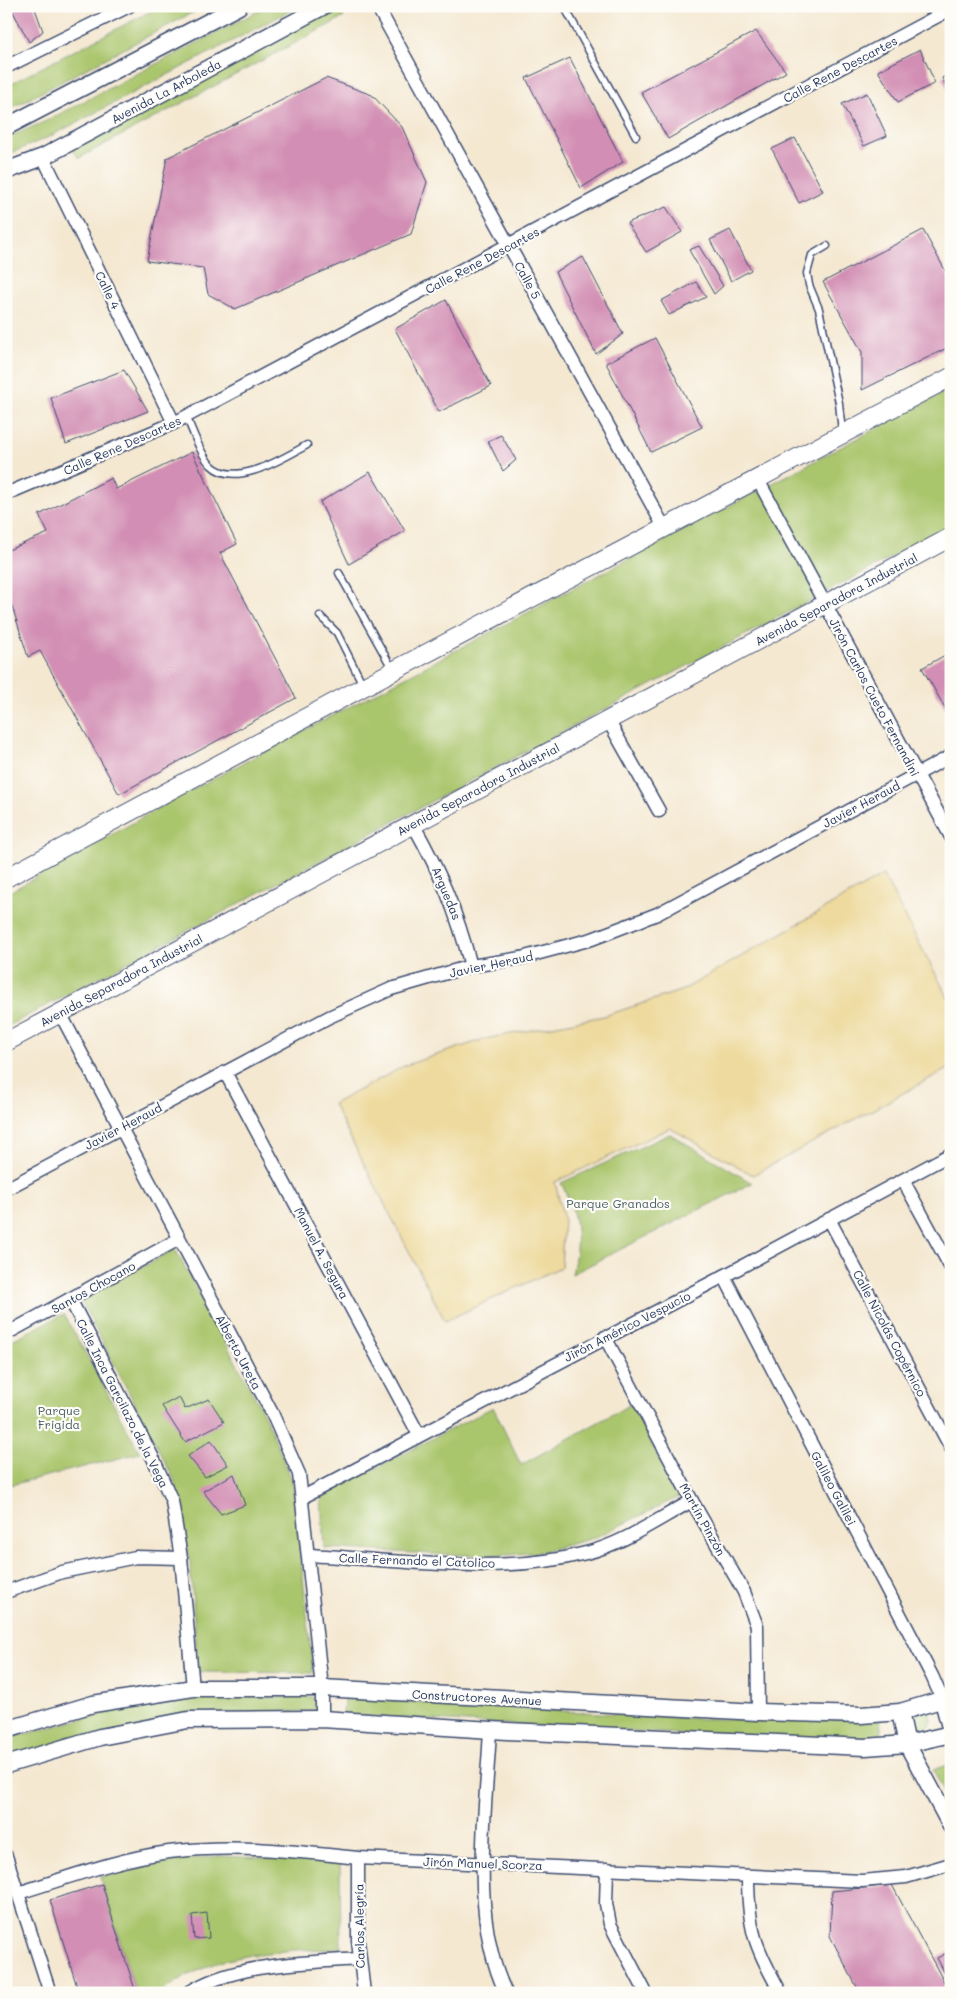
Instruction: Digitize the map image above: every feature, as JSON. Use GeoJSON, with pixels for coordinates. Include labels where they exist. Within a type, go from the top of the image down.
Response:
{"type":"FeatureCollection","features":[{"type":"Feature","properties":{"kind":"main road"},"geometry":{"type":"LineString","coordinates":[[6,878],[364,686],[951,377]]}},
{"type":"Feature","properties":{"kind":"main road","name":"Avenida Separadora Industrial"},"geometry":{"type":"LineString","coordinates":[[6,1042],[951,537]]}},
{"type":"Feature","properties":{"kind":"street"},"geometry":{"type":"LineString","coordinates":[[6,67],[130,6]]}},
{"type":"Feature","properties":{"kind":"street"},"geometry":{"type":"LineString","coordinates":[[6,127],[239,6]]}},
{"type":"Feature","properties":{"kind":"street","name":"Avenida La Arboleda"},"geometry":{"type":"LineString","coordinates":[[6,171],[43,157],[324,6]]}},
{"type":"Feature","properties":{"kind":"street","name":"Calle 5"},"geometry":{"type":"LineString","coordinates":[[377,6],[664,527]]}},
{"type":"Feature","properties":{"kind":"street","name":"Calle Rene Descartes"},"geometry":{"type":"LineString","coordinates":[[6,494],[174,423],[951,10]]}},
{"type":"Feature","properties":{"kind":"street","name":"Calle 4"},"geometry":{"type":"LineString","coordinates":[[43,157],[174,423]]}},
{"type":"Feature","properties":{"kind":"street","name":"Jirón Carlos Cueto Fernandini"},"geometry":{"type":"LineString","coordinates":[[757,478],[951,837]]}},
{"type":"Feature","properties":{"kind":"street"},"geometry":{"type":"LineString","coordinates":[[608,720],[659,811]]}},
{"type":"Feature","properties":{"kind":"street","name":"Javier Heraud"},"geometry":{"type":"LineString","coordinates":[[6,1189],[329,1017],[391,989],[471,966],[521,958],[592,939],[657,914],[951,756]]}},
{"type":"Feature","properties":{"kind":"street","name":"Arguedas"},"geometry":{"type":"LineString","coordinates":[[413,824],[448,890],[471,966]]}},
{"type":"Feature","properties":{"kind":"street","name":"Alberto Ureta"},"geometry":{"type":"LineString","coordinates":[[60,1013],[272,1413],[299,1474],[303,1497],[322,1688],[322,1719]]}},
{"type":"Feature","properties":{"kind":"street","name":"Manuel A. Segura"},"geometry":{"type":"LineString","coordinates":[[225,1072],[419,1435]]}},
{"type":"Feature","properties":{"kind":"street","name":"Jirón Américo Vespucio"},"geometry":{"type":"LineString","coordinates":[[303,1497],[724,1276],[951,1154]]}},
{"type":"Feature","properties":{"kind":"street"},"geometry":{"type":"LineString","coordinates":[[903,1180],[951,1268]]}},
{"type":"Feature","properties":{"kind":"street","name":"Calle Nicolás Copérnico"},"geometry":{"type":"LineString","coordinates":[[829,1219],[951,1448]]}},
{"type":"Feature","properties":{"kind":"street","name":"Santos Chocano"},"geometry":{"type":"LineString","coordinates":[[6,1334],[179,1239]]}},
{"type":"Feature","properties":{"kind":"street","name":"Galileo Galilei"},"geometry":{"type":"LineString","coordinates":[[724,1276],[928,1667],[947,1699]]}},
{"type":"Feature","properties":{"kind":"street","name":"Calle Inca Garcilazo de la Vega"},"geometry":{"type":"LineString","coordinates":[[70,1300],[108,1368],[154,1460],[172,1501],[181,1558],[193,1688]]}},
{"type":"Feature","properties":{"kind":"street","name":"Martín Pinzón"},"geometry":{"type":"LineString","coordinates":[[605,1337],[692,1501],[744,1592],[757,1626],[758,1712]]}},
{"type":"Feature","properties":{"kind":"street","name":"Calle Fernando el Catolico"},"geometry":{"type":"LineString","coordinates":[[309,1555],[477,1565],[547,1561],[588,1553],[624,1537],[692,1501]]}},
{"type":"Feature","properties":{"kind":"street"},"geometry":{"type":"LineString","coordinates":[[6,1592],[71,1570],[136,1558],[181,1558]]}},
{"type":"Feature","properties":{"kind":"street","name":"Constructores Avenue"},"geometry":{"type":"LineString","coordinates":[[6,1730],[93,1704],[193,1688],[322,1688],[758,1712],[861,1715],[900,1712],[947,1699]]}},
{"type":"Feature","properties":{"kind":"street"},"geometry":{"type":"LineString","coordinates":[[6,1765],[100,1737],[188,1720],[322,1719],[490,1730],[865,1747],[907,1744],[951,1733],[947,1699]]}},
{"type":"Feature","properties":{"kind":"street"},"geometry":{"type":"LineString","coordinates":[[900,1712],[907,1744],[951,1826]]}},
{"type":"Feature","properties":{"kind":"street"},"geometry":{"type":"LineString","coordinates":[[490,1730],[483,1906],[486,1936],[494,1966],[506,1993]]}},
{"type":"Feature","properties":{"kind":"street","name":"Jirón Manuel Scorza"},"geometry":{"type":"LineString","coordinates":[[18,1892],[129,1859],[169,1852],[216,1848],[279,1850],[358,1858],[862,1881],[906,1877],[951,1864]]}},
{"type":"Feature","properties":{"kind":"street"},"geometry":{"type":"LineString","coordinates":[[6,1856],[50,1993]]}},
{"type":"Feature","properties":{"kind":"street","name":"Carlos Alegría"},"geometry":{"type":"LineString","coordinates":[[358,1858],[358,1959],[364,1993]]}},
{"type":"Feature","properties":{"kind":"street"},"geometry":{"type":"LineString","coordinates":[[607,1869],[606,1904],[610,1924],[646,1993]]}},
{"type":"Feature","properties":{"kind":"street"},"geometry":{"type":"LineString","coordinates":[[748,1876],[748,1907],[751,1930],[759,1952],[781,1993]]}},
{"type":"Feature","properties":{"kind":"street"},"geometry":{"type":"LineString","coordinates":[[188,1993],[211,1981],[248,1970],[358,1959]]}},
{"type":"Feature","properties":{"kind":"lane"},"geometry":{"type":"LineString","coordinates":[[564,6],[636,136]]}},
{"type":"Feature","properties":{"kind":"lane"},"geometry":{"type":"LineString","coordinates":[[827,246],[812,255],[807,272],[809,285],[819,309],[839,403],[842,434]]}},
{"type":"Feature","properties":{"kind":"lane"},"geometry":{"type":"LineString","coordinates":[[186,416],[209,464],[218,471],[246,473],[263,468],[307,445]]}},
{"type":"Feature","properties":{"kind":"lane"},"geometry":{"type":"LineString","coordinates":[[339,573],[393,671]]}},
{"type":"Feature","properties":{"kind":"lane"},"geometry":{"type":"LineString","coordinates":[[320,616],[337,633],[364,686]]}},
{"type":"Feature","properties":{"kind":"green space"},"geometry":{"type":"Polygon","coordinates":[[[161,6],[205,6],[6,111],[6,86],[161,6]]]}},
{"type":"Feature","properties":{"kind":"green space"},"geometry":{"type":"Polygon","coordinates":[[[268,6],[299,6],[49,137],[6,155],[6,138],[44,122],[268,6]]]}},
{"type":"Feature","properties":{"kind":"green space"},"geometry":{"type":"Polygon","coordinates":[[[336,8],[344,17],[79,158],[72,149],[336,8]]]}},
{"type":"Feature","properties":{"kind":"green space"},"geometry":{"type":"Polygon","coordinates":[[[951,389],[951,526],[6,1027],[6,894],[188,792],[951,389]]]}},
{"type":"Feature","properties":{"kind":"green space","name":"Parque Granados"},"geometry":{"type":"Polygon","coordinates":[[[670,1134],[752,1183],[572,1274],[577,1238],[576,1227],[571,1206],[561,1183],[670,1134]]]}},
{"type":"Feature","properties":{"kind":"green space"},"geometry":{"type":"Polygon","coordinates":[[[175,1249],[264,1414],[293,1482],[313,1673],[198,1672],[190,1562],[174,1479],[81,1301],[175,1249]]]}},
{"type":"Feature","properties":{"kind":"green space","name":"Parque Frigida"},"geometry":{"type":"Polygon","coordinates":[[[64,1314],[140,1453],[6,1486],[6,1343],[64,1314]]]}},
{"type":"Feature","properties":{"kind":"green space"},"geometry":{"type":"Polygon","coordinates":[[[631,1404],[679,1497],[594,1538],[540,1552],[509,1555],[450,1555],[324,1548],[321,1497],[493,1407],[521,1465],[631,1404]]]}},
{"type":"Feature","properties":{"kind":"green space"},"geometry":{"type":"Polygon","coordinates":[[[195,1697],[312,1697],[318,1705],[314,1711],[200,1714],[6,1757],[6,1739],[136,1705],[195,1697]]]}},
{"type":"Feature","properties":{"kind":"green space"},"geometry":{"type":"Polygon","coordinates":[[[344,1698],[702,1719],[880,1720],[882,1739],[818,1742],[343,1715],[344,1698]]]}},
{"type":"Feature","properties":{"kind":"green space"},"geometry":{"type":"Polygon","coordinates":[[[930,1711],[931,1723],[927,1728],[918,1731],[909,1727],[907,1715],[930,1711]]]}},
{"type":"Feature","properties":{"kind":"green space"},"geometry":{"type":"Polygon","coordinates":[[[951,1764],[951,1803],[933,1770],[951,1764]]]}},
{"type":"Feature","properties":{"kind":"green space"},"geometry":{"type":"Polygon","coordinates":[[[220,1856],[340,1862],[341,1949],[292,1950],[250,1955],[218,1962],[184,1977],[160,1993],[136,1993],[100,1877],[173,1861],[220,1856]]]}},
{"type":"Feature","properties":{"kind":"sand"},"geometry":{"type":"Polygon","coordinates":[[[883,875],[951,1003],[951,1067],[753,1175],[670,1128],[555,1182],[564,1220],[561,1267],[445,1321],[333,1104],[406,1065],[485,1039],[604,1016],[683,990],[883,875]]]}},
{"type":"Feature","properties":{"kind":"building"},"geometry":{"type":"Polygon","coordinates":[[[15,6],[34,6],[43,31],[29,42],[11,8],[15,6]]]}},
{"type":"Feature","properties":{"kind":"building"},"geometry":{"type":"Polygon","coordinates":[[[756,31],[786,72],[668,139],[641,92],[756,31]]]}},
{"type":"Feature","properties":{"kind":"building"},"geometry":{"type":"Polygon","coordinates":[[[920,49],[935,83],[898,102],[878,71],[920,49]]]}},
{"type":"Feature","properties":{"kind":"building"},"geometry":{"type":"Polygon","coordinates":[[[570,58],[623,162],[581,188],[526,78],[570,58]]]}},
{"type":"Feature","properties":{"kind":"building"},"geometry":{"type":"Polygon","coordinates":[[[951,72],[951,95],[942,78],[951,72]]]}},
{"type":"Feature","properties":{"kind":"building"},"geometry":{"type":"Polygon","coordinates":[[[326,78],[372,95],[402,127],[427,182],[411,234],[235,309],[208,294],[203,268],[147,261],[167,158],[326,78]]]}},
{"type":"Feature","properties":{"kind":"building"},"geometry":{"type":"Polygon","coordinates":[[[867,93],[887,136],[864,146],[842,104],[867,93]]]}},
{"type":"Feature","properties":{"kind":"building"},"geometry":{"type":"Polygon","coordinates":[[[795,138],[823,191],[799,203],[772,149],[795,138]]]}},
{"type":"Feature","properties":{"kind":"building"},"geometry":{"type":"Polygon","coordinates":[[[666,207],[682,232],[646,252],[627,223],[666,207]]]}},
{"type":"Feature","properties":{"kind":"building"},"geometry":{"type":"Polygon","coordinates":[[[730,230],[751,270],[731,281],[710,240],[730,230]]]}},
{"type":"Feature","properties":{"kind":"building"},"geometry":{"type":"Polygon","coordinates":[[[923,230],[951,281],[951,346],[862,390],[862,352],[823,282],[923,230]]]}},
{"type":"Feature","properties":{"kind":"building"},"geometry":{"type":"Polygon","coordinates":[[[699,246],[723,286],[714,294],[689,250],[699,246]]]}},
{"type":"Feature","properties":{"kind":"building"},"geometry":{"type":"Polygon","coordinates":[[[583,257],[623,334],[596,354],[555,272],[583,257]]]}},
{"type":"Feature","properties":{"kind":"building"},"geometry":{"type":"Polygon","coordinates":[[[696,282],[706,297],[669,315],[661,301],[696,282]]]}},
{"type":"Feature","properties":{"kind":"building"},"geometry":{"type":"Polygon","coordinates":[[[446,300],[491,386],[439,412],[395,329],[446,300]]]}},
{"type":"Feature","properties":{"kind":"building"},"geometry":{"type":"Polygon","coordinates":[[[655,338],[702,427],[651,452],[606,363],[655,338]]]}},
{"type":"Feature","properties":{"kind":"building"},"geometry":{"type":"Polygon","coordinates":[[[124,370],[148,411],[66,444],[51,398],[124,370]]]}},
{"type":"Feature","properties":{"kind":"building"},"geometry":{"type":"Polygon","coordinates":[[[501,435],[516,460],[503,471],[488,441],[501,435]]]}},
{"type":"Feature","properties":{"kind":"building"},"geometry":{"type":"Polygon","coordinates":[[[192,452],[237,544],[220,553],[296,698],[119,794],[40,651],[28,657],[6,587],[6,551],[48,533],[39,515],[111,478],[116,489],[192,452]]]}},
{"type":"Feature","properties":{"kind":"building"},"geometry":{"type":"Polygon","coordinates":[[[370,472],[405,531],[349,564],[320,502],[370,472]]]}},
{"type":"Feature","properties":{"kind":"building"},"geometry":{"type":"Polygon","coordinates":[[[947,654],[951,660],[951,718],[922,668],[947,654]]]}},
{"type":"Feature","properties":{"kind":"building"},"geometry":{"type":"Polygon","coordinates":[[[179,1397],[185,1409],[209,1399],[224,1422],[185,1442],[162,1406],[179,1397]]]}},
{"type":"Feature","properties":{"kind":"building"},"geometry":{"type":"Polygon","coordinates":[[[211,1440],[228,1465],[205,1477],[188,1456],[211,1440]]]}},
{"type":"Feature","properties":{"kind":"building"},"geometry":{"type":"Polygon","coordinates":[[[234,1474],[245,1505],[221,1514],[203,1491],[234,1474]]]}},
{"type":"Feature","properties":{"kind":"building"},"geometry":{"type":"Polygon","coordinates":[[[102,1884],[136,1993],[79,1993],[50,1900],[102,1884]]]}},
{"type":"Feature","properties":{"kind":"building"},"geometry":{"type":"Polygon","coordinates":[[[892,1885],[950,1993],[860,1993],[830,1936],[832,1891],[892,1885]]]}},
{"type":"Feature","properties":{"kind":"building"},"geometry":{"type":"Polygon","coordinates":[[[207,1913],[209,1938],[194,1939],[192,1915],[207,1913]]]}},
{"type":"Feature","properties":{"kind":"building"},"geometry":{"type":"Polygon","coordinates":[[[951,1951],[951,1985],[937,1958],[951,1951]]]}}]}
